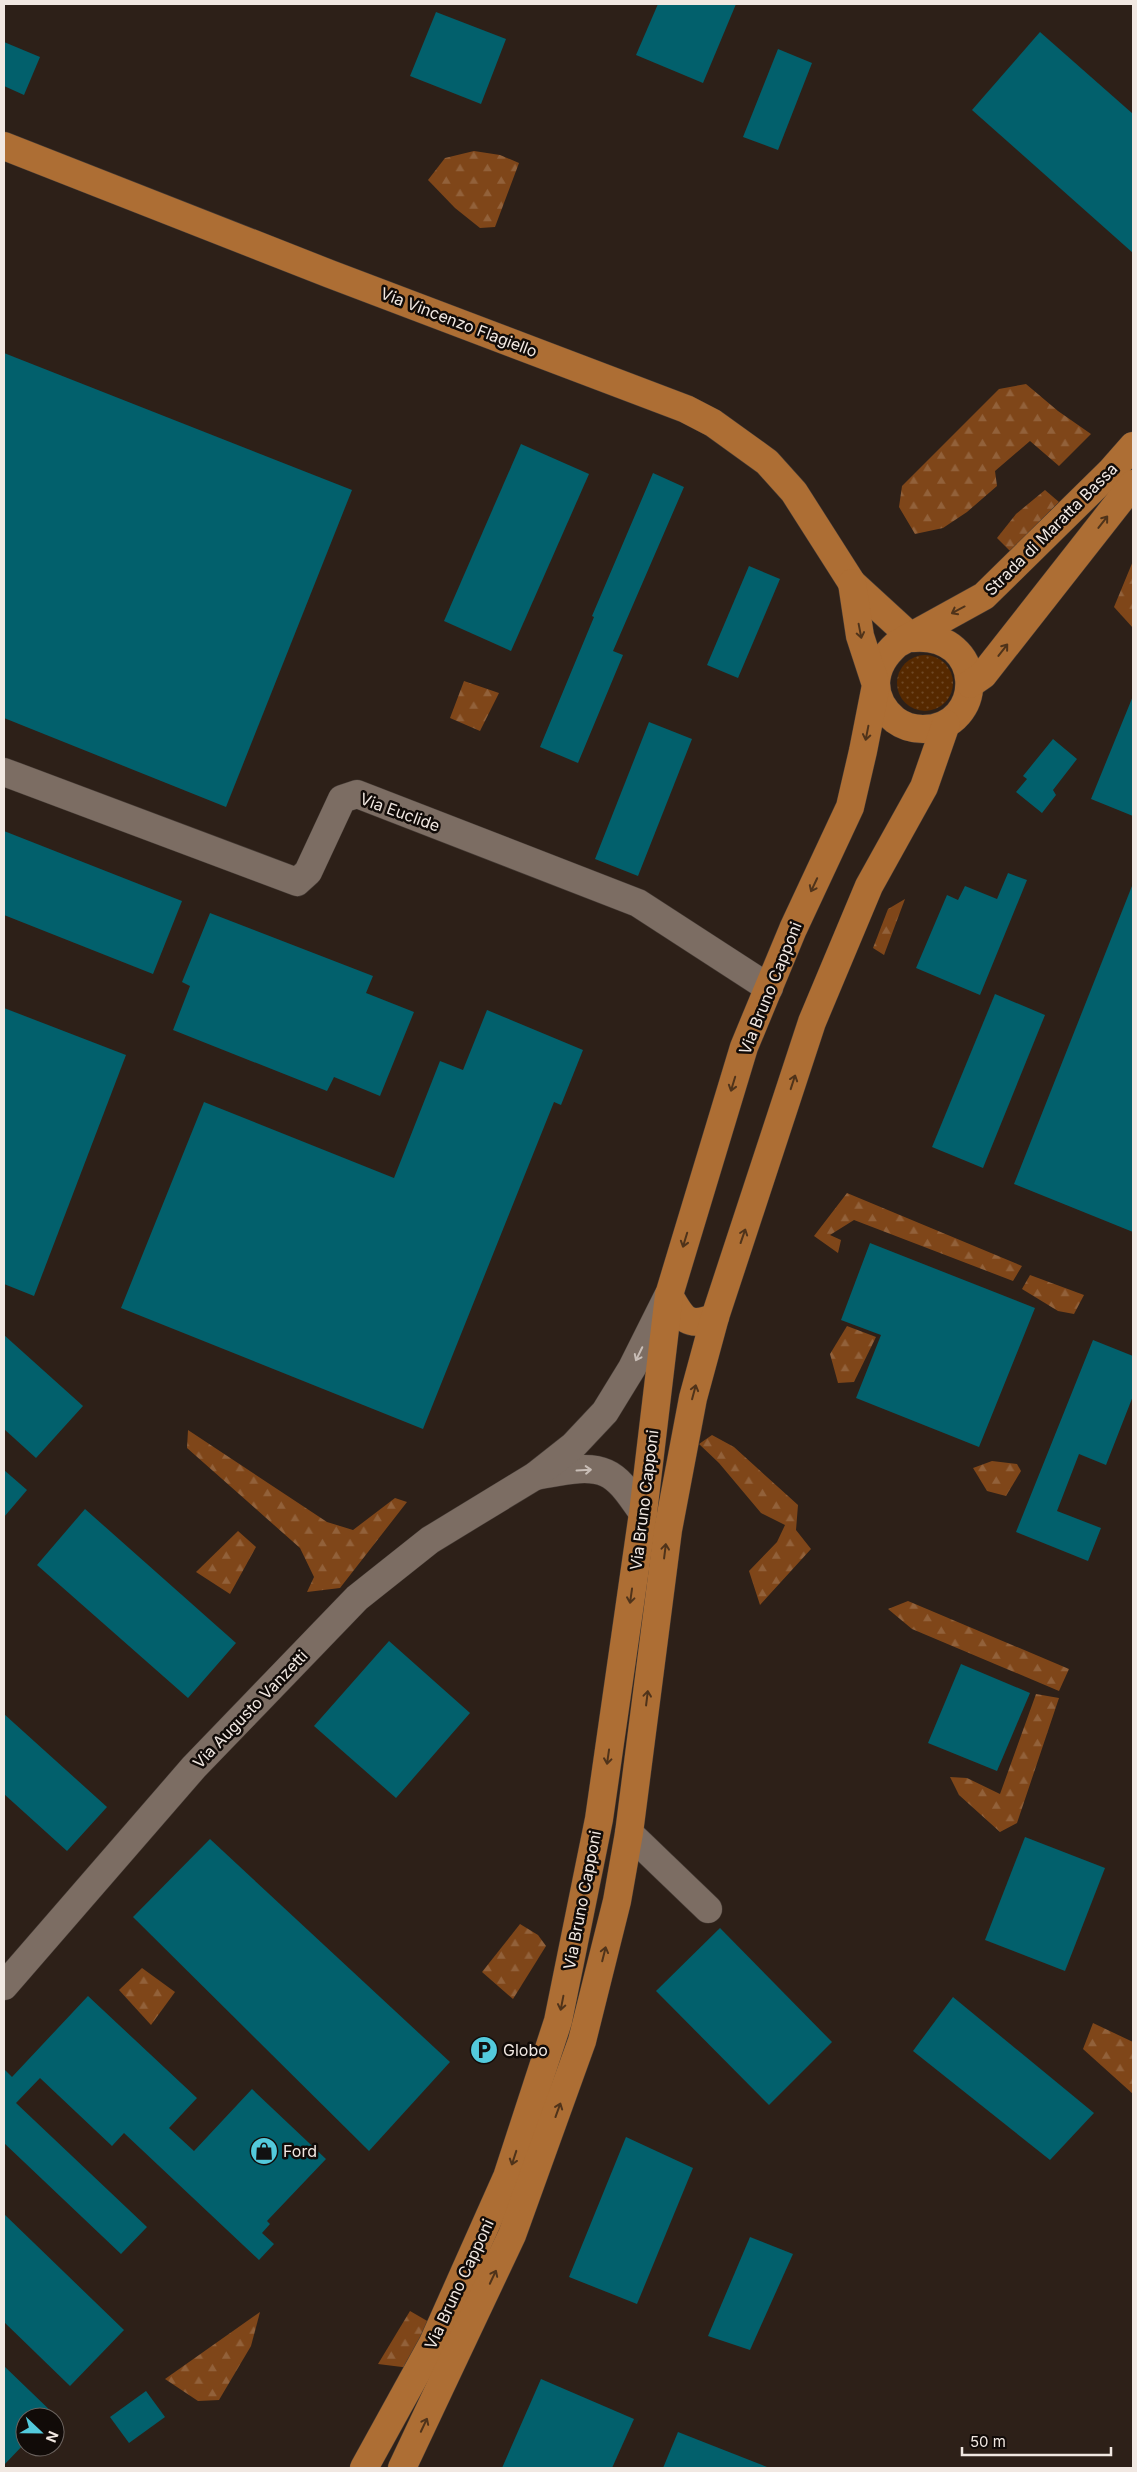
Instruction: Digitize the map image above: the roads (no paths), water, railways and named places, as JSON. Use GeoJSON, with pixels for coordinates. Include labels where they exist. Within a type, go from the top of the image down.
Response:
{"type":"FeatureCollection","features":[{"type":"Feature","properties":{"kind":"main road","name":"Via Vincenzo Flagiello"},"geometry":{"type":"LineString","coordinates":[[4,146],[330,274],[686,409],[713,423],[767,462],[789,486],[852,583],[912,638]]}},
{"type":"Feature","properties":{"kind":"main road","name":"Strada di Maratta Bassa"},"geometry":{"type":"LineString","coordinates":[[912,638],[984,596],[1111,471],[1133,446]]}},
{"type":"Feature","properties":{"kind":"main road","name":"Strada di Maratta Bassa"},"geometry":{"type":"LineString","coordinates":[[970,684],[983,675],[1133,484]]}},
{"type":"Feature","properties":{"kind":"main road","name":"Via Vincenzo Flagiello"},"geometry":{"type":"LineString","coordinates":[[852,583],[860,636],[876,685]]}},
{"type":"Feature","properties":{"kind":"main road"},"geometry":{"type":"LineString","coordinates":[[926,636],[940,640],[952,647],[962,657],[968,670],[970,684],[964,706],[946,724],[931,729],[915,729],[900,724],[888,714],[879,700],[876,685],[879,669],[886,655],[897,644],[912,638],[926,636]]}},
{"type":"Feature","properties":{"kind":"main road","name":"Via Bruno Capponi"},"geometry":{"type":"LineString","coordinates":[[364,2468],[433,2344],[507,2177],[558,2021],[599,1819],[643,1513],[668,1295],[744,1046],[850,807],[876,685]]}},
{"type":"Feature","properties":{"kind":"main road","name":"Via Bruno Capponi"},"geometry":{"type":"LineString","coordinates":[[402,2468],[512,2235],[579,2051],[617,1901],[629,1833],[668,1530],[692,1398],[715,1318],[812,1022],[869,886],[924,786],[946,724]]}},
{"type":"Feature","properties":{"kind":"main road"},"geometry":{"type":"LineString","coordinates":[[668,1295],[680,1315],[687,1321],[702,1323],[715,1318]]}},
{"type":"Feature","properties":{"kind":"street","name":"Via Euclide"},"geometry":{"type":"LineString","coordinates":[[4,772],[296,882],[308,872],[342,799],[357,794],[638,903],[769,988]]}},
{"type":"Feature","properties":{"kind":"street","name":"Via Augusto Vanzetti"},"geometry":{"type":"LineString","coordinates":[[4,1986],[194,1767],[356,1598],[430,1540],[535,1476],[573,1446],[605,1412],[632,1368],[668,1295]]}},
{"type":"Feature","properties":{"kind":"street","name":"Via Augusto Vanzetti"},"geometry":{"type":"LineString","coordinates":[[535,1476],[588,1469],[606,1473],[620,1484],[643,1513]]}},
{"type":"Feature","properties":{"kind":"street"},"geometry":{"type":"LineString","coordinates":[[629,1833],[708,1910]]}},
{"type":"Feature","properties":{"kind":"place","name":"Globo"},"geometry":{"type":"Point","coordinates":[484,2050]}},
{"type":"Feature","properties":{"kind":"place","name":"Ford"},"geometry":{"type":"Point","coordinates":[264,2151]}}]}
